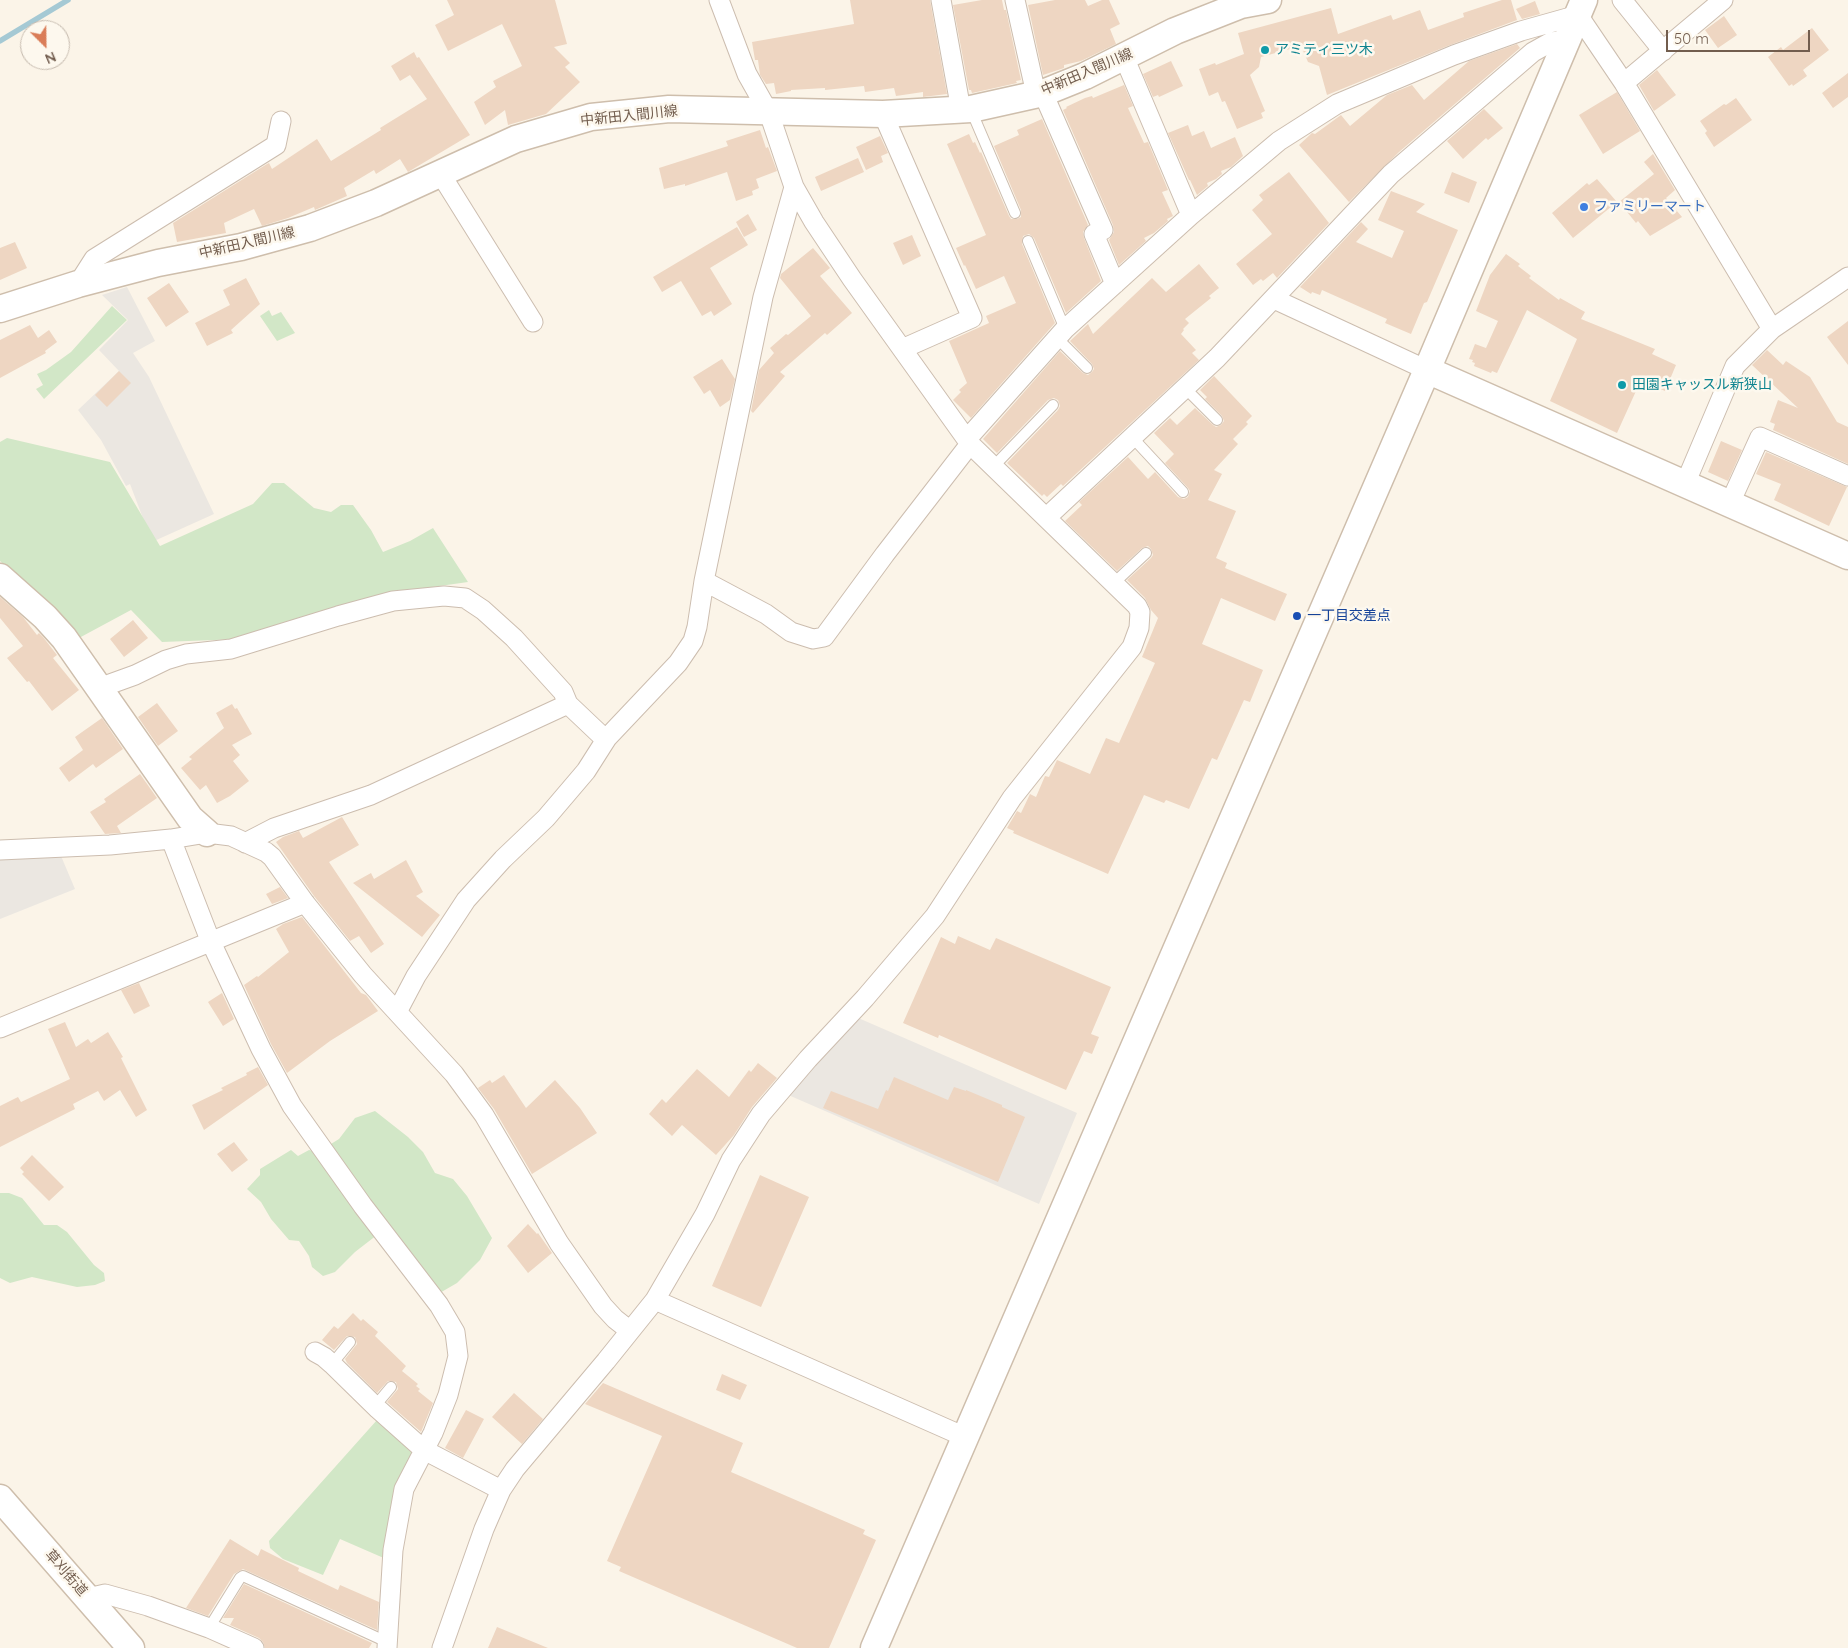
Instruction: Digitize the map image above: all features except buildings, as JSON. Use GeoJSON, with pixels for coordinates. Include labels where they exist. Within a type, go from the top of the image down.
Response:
{"type":"FeatureCollection","features":[{"type":"Feature","properties":{"kind":"street"},"geometry":{"type":"LineString","coordinates":[[442,1648],[484,1529],[501,1490],[515,1469],[655,1300],[700,1223],[731,1160],[761,1114],[808,1059],[865,998],[935,916],[1012,798],[1132,647],[1139,628],[1140,612],[1137,606],[968,441],[852,279],[794,188],[769,113],[747,74],[719,0]]}},
{"type":"Feature","properties":{"kind":"street"},"geometry":{"type":"LineString","coordinates":[[941,0],[966,110]]}},
{"type":"Feature","properties":{"kind":"street"},"geometry":{"type":"LineString","coordinates":[[1015,0],[1039,93],[1104,230],[1094,234],[1115,284]]}},
{"type":"Feature","properties":{"kind":"street","name":"中新田入間川線"},"geometry":{"type":"LineString","coordinates":[[0,309],[78,284],[158,263],[241,247],[310,228],[376,203],[516,139],[592,117],[670,109],[769,113],[884,114],[966,110],[1039,93],[1085,76],[1175,30],[1241,5],[1268,0]]}},
{"type":"Feature","properties":{"kind":"street"},"geometry":{"type":"LineString","coordinates":[[1622,0],[1663,51]]}},
{"type":"Feature","properties":{"kind":"street"},"geometry":{"type":"LineString","coordinates":[[1624,84],[1723,0]]}},
{"type":"Feature","properties":{"kind":"street"},"geometry":{"type":"LineString","coordinates":[[874,1648],[1569,39],[1581,7]]}},
{"type":"Feature","properties":{"kind":"street"},"geometry":{"type":"LineString","coordinates":[[1581,7],[1624,84],[1772,329]]}},
{"type":"Feature","properties":{"kind":"street"},"geometry":{"type":"LineString","coordinates":[[704,581],[766,614],[792,632],[813,639],[824,637],[968,441],[1061,334],[1190,216],[1279,141],[1337,104],[1454,55],[1581,7]]}},
{"type":"Feature","properties":{"kind":"street"},"geometry":{"type":"LineString","coordinates":[[1047,517],[1186,388],[1274,299],[1391,174],[1533,52],[1551,42],[1569,39]]}},
{"type":"Feature","properties":{"kind":"street"},"geometry":{"type":"LineString","coordinates":[[1124,57],[1190,216]]}},
{"type":"Feature","properties":{"kind":"street"},"geometry":{"type":"LineString","coordinates":[[884,114],[972,318],[902,349]]}},
{"type":"Feature","properties":{"kind":"street"},"geometry":{"type":"LineString","coordinates":[[78,284],[94,258],[276,145],[281,121]]}},
{"type":"Feature","properties":{"kind":"street"},"geometry":{"type":"LineString","coordinates":[[440,173],[533,322]]}},
{"type":"Feature","properties":{"kind":"street"},"geometry":{"type":"LineString","coordinates":[[397,1012],[416,976],[466,900],[503,859],[546,818],[586,771],[606,740],[678,663],[693,641],[763,297],[794,188]]}},
{"type":"Feature","properties":{"kind":"street"},"geometry":{"type":"LineString","coordinates":[[1685,484],[1734,366],[1772,329],[1845,285]]}},
{"type":"Feature","properties":{"kind":"street"},"geometry":{"type":"LineString","coordinates":[[1274,299],[1426,370],[1848,556]]}},
{"type":"Feature","properties":{"kind":"street"},"geometry":{"type":"LineString","coordinates":[[1730,503],[1760,437],[1848,476]]}},
{"type":"Feature","properties":{"kind":"street"},"geometry":{"type":"LineString","coordinates":[[0,577],[45,617],[64,638],[190,818],[207,833]]}},
{"type":"Feature","properties":{"kind":"street"},"geometry":{"type":"LineString","coordinates":[[99,688],[135,675],[166,660],[186,654],[231,649],[393,601],[444,596],[465,598],[483,610],[526,651],[563,692],[568,704],[606,740]]}},
{"type":"Feature","properties":{"kind":"street"},"geometry":{"type":"LineString","coordinates":[[245,842],[274,828],[371,795],[568,704]]}},
{"type":"Feature","properties":{"kind":"street"},"geometry":{"type":"LineString","coordinates":[[0,850],[110,845],[171,839],[207,833],[231,836],[256,846],[272,857],[304,903],[362,975],[454,1074],[484,1114],[565,1251],[603,1306],[630,1330]]}},
{"type":"Feature","properties":{"kind":"street"},"geometry":{"type":"LineString","coordinates":[[171,839],[210,940],[261,1049],[292,1106],[363,1206],[439,1305],[455,1332],[458,1356],[448,1395],[433,1433],[404,1489],[393,1550],[387,1645]]}},
{"type":"Feature","properties":{"kind":"street"},"geometry":{"type":"LineString","coordinates":[[0,1028],[210,940],[304,903]]}},
{"type":"Feature","properties":{"kind":"street"},"geometry":{"type":"LineString","coordinates":[[655,1300],[966,1437]]}},
{"type":"Feature","properties":{"kind":"street"},"geometry":{"type":"LineString","coordinates":[[315,1352],[332,1364],[405,1435],[424,1450],[501,1490]]}},
{"type":"Feature","properties":{"kind":"street","name":"草刈街道"},"geometry":{"type":"LineString","coordinates":[[0,1498],[131,1648]]}},
{"type":"Feature","properties":{"kind":"street"},"geometry":{"type":"LineString","coordinates":[[88,1598],[105,1594],[148,1606],[209,1628],[254,1648]]}},
{"type":"Feature","properties":{"kind":"lane"},"geometry":{"type":"LineString","coordinates":[[966,110],[1015,213]]}},
{"type":"Feature","properties":{"kind":"lane"},"geometry":{"type":"LineString","coordinates":[[1028,241],[1061,334],[1087,368]]}},
{"type":"Feature","properties":{"kind":"lane"},"geometry":{"type":"LineString","coordinates":[[1186,388],[1217,420]]}},
{"type":"Feature","properties":{"kind":"lane"},"geometry":{"type":"LineString","coordinates":[[993,467],[1053,405]]}},
{"type":"Feature","properties":{"kind":"lane"},"geometry":{"type":"LineString","coordinates":[[1132,437],[1183,492]]}},
{"type":"Feature","properties":{"kind":"lane"},"geometry":{"type":"LineString","coordinates":[[1114,583],[1146,553]]}},
{"type":"Feature","properties":{"kind":"lane"},"geometry":{"type":"LineString","coordinates":[[332,1364],[350,1342]]}},
{"type":"Feature","properties":{"kind":"lane"},"geometry":{"type":"LineString","coordinates":[[374,1406],[391,1387]]}},
{"type":"Feature","properties":{"kind":"lane"},"geometry":{"type":"LineString","coordinates":[[209,1628],[243,1576],[387,1645]]}},
{"type":"Feature","properties":{"kind":"shaded area"},"geometry":{"type":"Polygon","coordinates":[[[127,287],[155,341],[133,353],[149,377],[214,514],[152,542],[130,484],[126,486],[101,440],[78,410],[119,371],[99,350],[128,320],[102,295],[127,287]]]}},
{"type":"Feature","properties":{"kind":"shaded area"},"geometry":{"type":"Polygon","coordinates":[[[61,856],[75,889],[0,919],[0,858],[61,856]]]}},
{"type":"Feature","properties":{"kind":"shaded area"},"geometry":{"type":"Polygon","coordinates":[[[856,1017],[1077,1113],[1039,1204],[786,1094],[856,1017]]]}},
{"type":"Feature","properties":{"kind":"green space"},"geometry":{"type":"Polygon","coordinates":[[[112,306],[127,320],[44,399],[36,389],[43,385],[37,374],[46,370],[71,352],[112,306]]]}},
{"type":"Feature","properties":{"kind":"green space"},"geometry":{"type":"Polygon","coordinates":[[[269,310],[272,316],[281,312],[295,333],[277,341],[260,316],[269,310]]]}},
{"type":"Feature","properties":{"kind":"green space"},"geometry":{"type":"Polygon","coordinates":[[[7,438],[110,462],[160,546],[253,504],[272,483],[284,483],[314,508],[331,512],[341,505],[353,505],[371,530],[383,552],[410,541],[433,528],[468,582],[390,593],[241,639],[162,642],[131,610],[79,638],[0,561],[0,442],[7,438]]]}},
{"type":"Feature","properties":{"kind":"green space"},"geometry":{"type":"Polygon","coordinates":[[[375,1111],[408,1137],[423,1152],[435,1173],[453,1179],[467,1196],[492,1238],[480,1260],[457,1283],[438,1294],[386,1228],[355,1252],[335,1272],[323,1276],[312,1267],[309,1256],[299,1241],[289,1240],[271,1219],[261,1202],[247,1189],[260,1175],[260,1169],[291,1150],[298,1156],[309,1150],[318,1152],[339,1139],[355,1118],[375,1111]]]}},
{"type":"Feature","properties":{"kind":"green space"},"geometry":{"type":"Polygon","coordinates":[[[0,1193],[9,1193],[22,1198],[44,1225],[57,1225],[67,1232],[94,1265],[104,1273],[105,1281],[95,1285],[77,1287],[32,1277],[10,1283],[0,1278],[0,1193]]]}},
{"type":"Feature","properties":{"kind":"green space"},"geometry":{"type":"Polygon","coordinates":[[[377,1420],[414,1453],[386,1559],[340,1539],[323,1575],[283,1559],[270,1548],[269,1541],[377,1420]]]}},
{"type":"Feature","properties":{"kind":"waterway"},"geometry":{"type":"LineString","coordinates":[[0,41],[68,0]]}},
{"type":"Feature","properties":{"kind":"place","name":"アミティ三ツ木"},"geometry":{"type":"Point","coordinates":[1265,50]}},
{"type":"Feature","properties":{"kind":"place","name":"ファミリーマート"},"geometry":{"type":"Point","coordinates":[1584,207]}},
{"type":"Feature","properties":{"kind":"place","name":"田園キャッスル新狭山"},"geometry":{"type":"Point","coordinates":[1622,385]}},
{"type":"Feature","properties":{"kind":"place","name":"一丁目交差点"},"geometry":{"type":"Point","coordinates":[1297,616]}}]}
